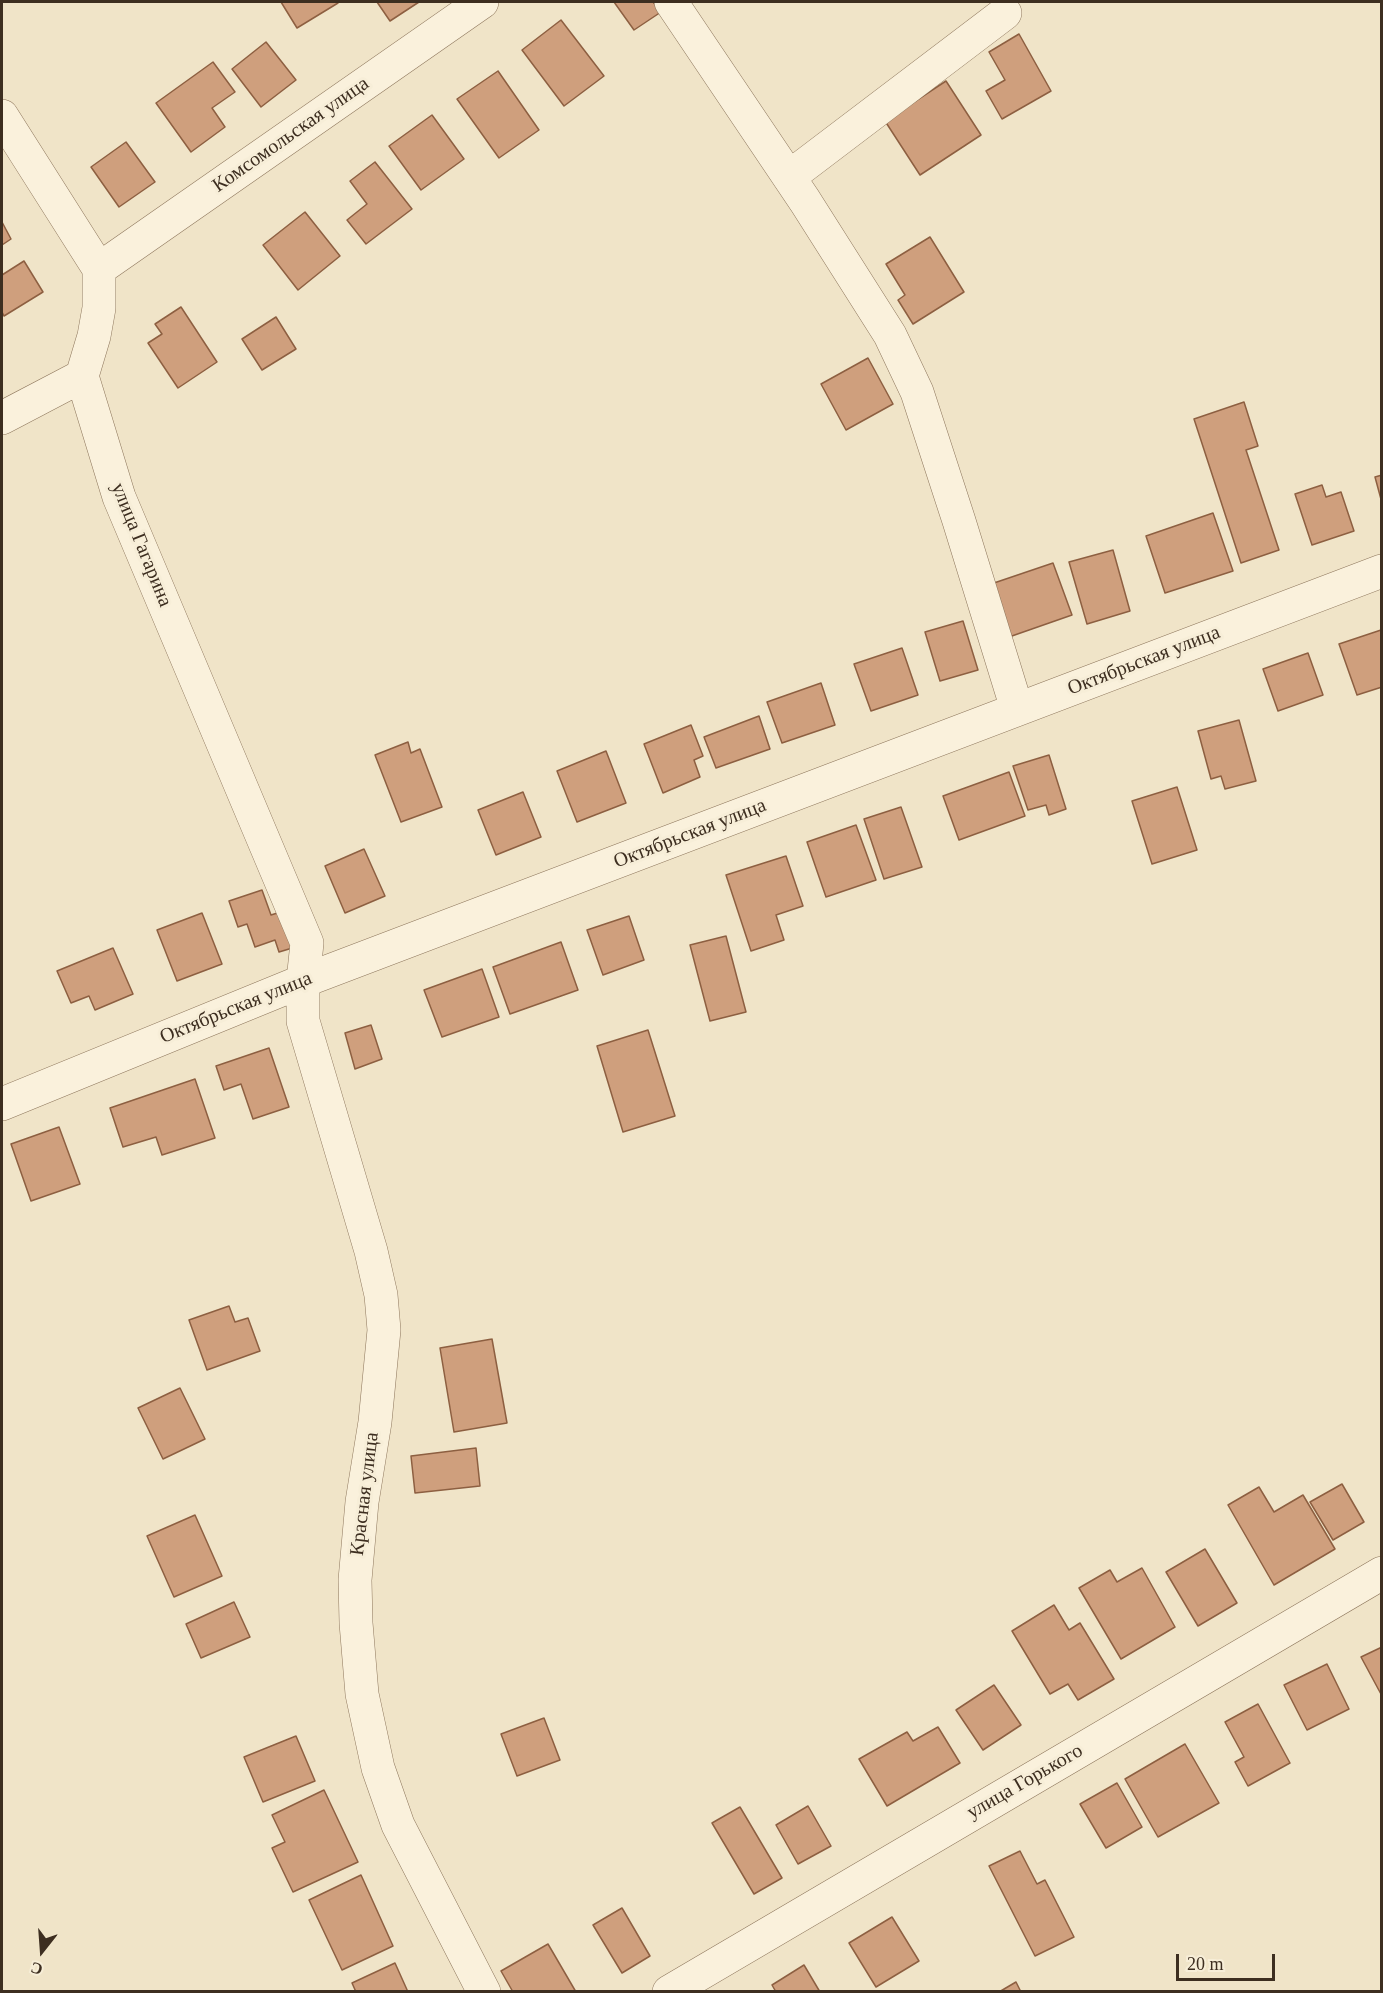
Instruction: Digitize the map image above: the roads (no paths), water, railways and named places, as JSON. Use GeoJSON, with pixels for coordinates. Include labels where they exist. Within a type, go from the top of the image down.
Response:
{"type":"FeatureCollection","features":[{"type":"Feature","properties":{"kind":"street","name":"Комсомольская улица"},"geometry":{"type":"LineString","coordinates":[[99,269],[483,2]]}},
{"type":"Feature","properties":{"kind":"street"},"geometry":{"type":"LineString","coordinates":[[671,2],[789,177],[890,335],[917,392],[1017,710]]}},
{"type":"Feature","properties":{"kind":"street"},"geometry":{"type":"LineString","coordinates":[[789,177],[1005,13]]}},
{"type":"Feature","properties":{"kind":"street"},"geometry":{"type":"LineString","coordinates":[[2,116],[99,269],[99,308],[94,336],[82,376],[2,418]]}},
{"type":"Feature","properties":{"kind":"street","name":"улица Гагарина"},"geometry":{"type":"LineString","coordinates":[[82,376],[119,497],[307,942],[303,981]]}},
{"type":"Feature","properties":{"kind":"street","name":"Октябрьская улица"},"geometry":{"type":"LineString","coordinates":[[2,1104],[303,981],[1382,571]]}},
{"type":"Feature","properties":{"kind":"street","name":"Красная улица"},"geometry":{"type":"LineString","coordinates":[[303,981],[303,1021],[370,1251],[381,1295],[384,1330],[375,1422],[362,1502],[355,1580],[362,1694],[378,1768],[398,1825],[484,1992]]}},
{"type":"Feature","properties":{"kind":"street","name":"улица Горького"},"geometry":{"type":"LineString","coordinates":[[669,1992],[1382,1574]]}}]}
